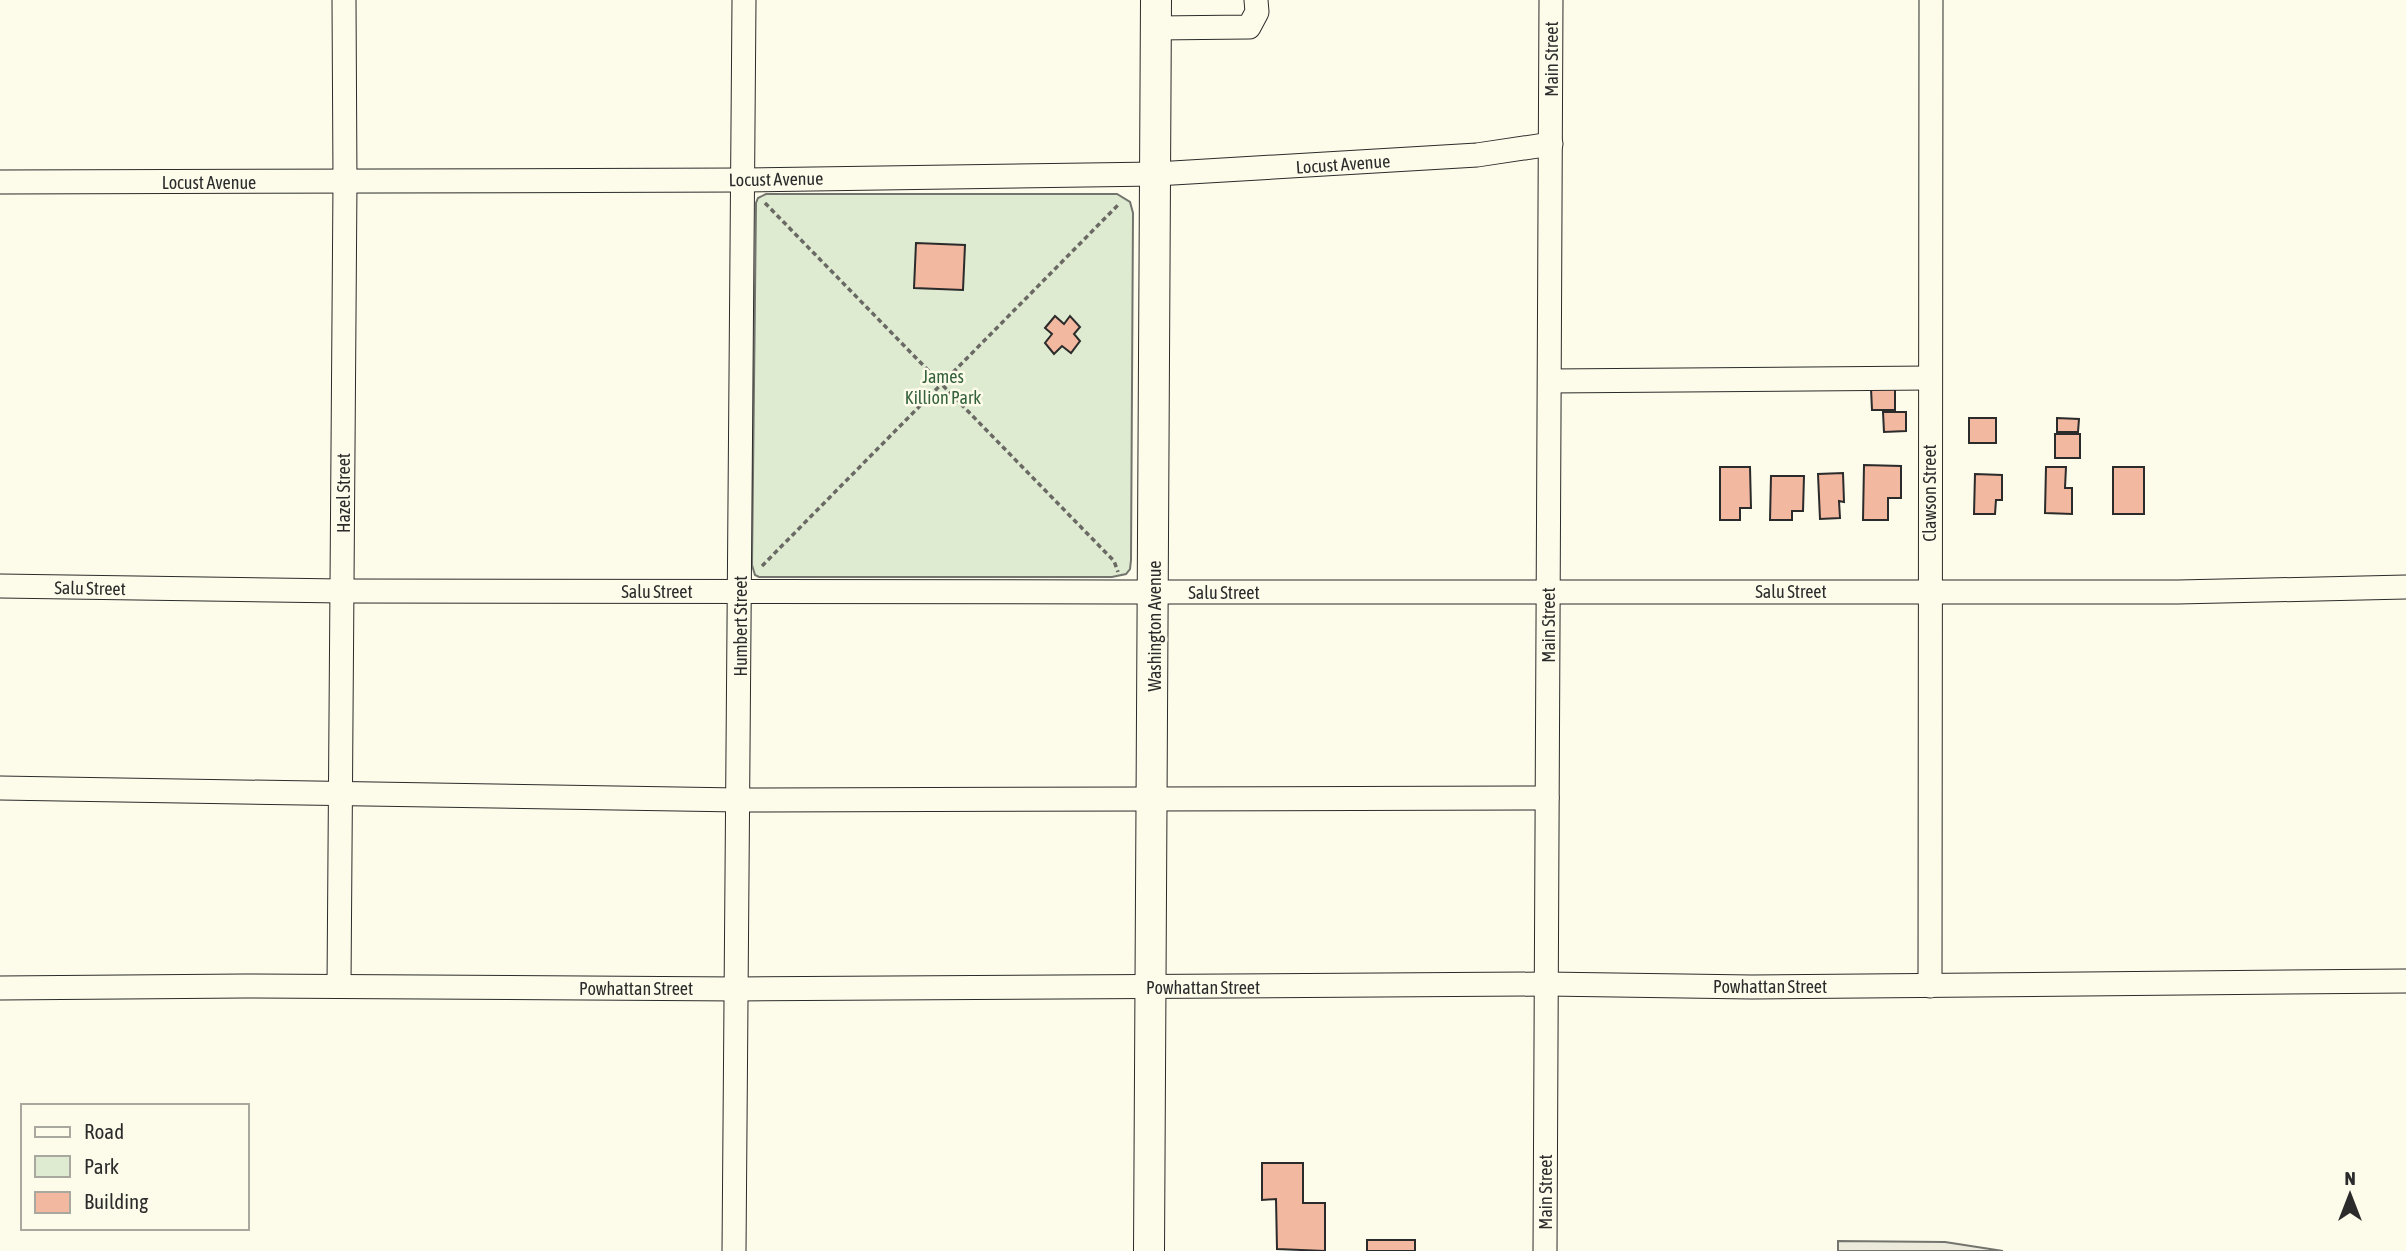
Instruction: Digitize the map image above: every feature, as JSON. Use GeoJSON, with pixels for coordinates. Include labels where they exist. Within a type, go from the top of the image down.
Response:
{"type":"FeatureCollection","features":[{"type":"Feature","properties":{"kind":"main road","name":"Washington Avenue"},"geometry":{"type":"LineString","coordinates":[[1149,1251],[1156,14]]}},
{"type":"Feature","properties":{"kind":"street","name":"Hazel Street"},"geometry":{"type":"LineString","coordinates":[[339,986],[344,0]]}},
{"type":"Feature","properties":{"kind":"street","name":"Humbert Street"},"geometry":{"type":"LineString","coordinates":[[734,1251],[744,0]]}},
{"type":"Feature","properties":{"kind":"street"},"geometry":{"type":"LineString","coordinates":[[1156,14],[1249,27],[1257,12],[1256,0]]}},
{"type":"Feature","properties":{"kind":"street","name":"Main Street"},"geometry":{"type":"LineString","coordinates":[[1545,1251],[1551,0]]}},
{"type":"Feature","properties":{"kind":"street","name":"Clawson Street"},"geometry":{"type":"LineString","coordinates":[[1930,986],[1931,0]]}},
{"type":"Feature","properties":{"kind":"street","name":"Locust Avenue"},"geometry":{"type":"LineString","coordinates":[[0,182],[743,180],[1156,174],[1477,156],[1551,144]]}},
{"type":"Feature","properties":{"kind":"street"},"geometry":{"type":"LineString","coordinates":[[1550,381],[1930,379]]}},
{"type":"Feature","properties":{"kind":"street","name":"Salu Street"},"geometry":{"type":"LineString","coordinates":[[0,586],[342,591],[1154,592],[2178,592],[2406,587]]}},
{"type":"Feature","properties":{"kind":"street"},"geometry":{"type":"LineString","coordinates":[[0,788],[739,800],[1547,797]]}},
{"type":"Feature","properties":{"kind":"street","name":"Powhattan Street"},"geometry":{"type":"LineString","coordinates":[[0,988],[1930,986],[2406,981]]}},
{"type":"Feature","properties":{"kind":"path"},"geometry":{"type":"LineString","coordinates":[[765,203],[1114,561],[1118,567],[1118,576]]}},
{"type":"Feature","properties":{"kind":"path"},"geometry":{"type":"LineString","coordinates":[[762,566],[1119,204]]}},
{"type":"Feature","properties":{"kind":"green space","name":"James Killion Park"},"geometry":{"type":"Polygon","coordinates":[[[766,194],[1117,194],[1130,202],[1133,213],[1131,560],[1126,574],[1112,577],[755,575],[752,565],[756,203],[758,198],[766,194]]]}},
{"type":"Feature","properties":{"kind":"shaded area"},"geometry":{"type":"Polygon","coordinates":[[[1838,1241],[1945,1242],[2003,1251],[1838,1251],[1838,1241]]]}},
{"type":"Feature","properties":{"kind":"building"},"geometry":{"type":"Polygon","coordinates":[[[916,243],[965,245],[963,290],[914,288],[916,243]]]}},
{"type":"Feature","properties":{"kind":"building"},"geometry":{"type":"Polygon","coordinates":[[[1055,316],[1064,324],[1070,316],[1080,327],[1074,334],[1080,341],[1071,353],[1062,346],[1054,354],[1045,343],[1052,334],[1045,328],[1055,316]]]}},
{"type":"Feature","properties":{"kind":"building"},"geometry":{"type":"Polygon","coordinates":[[[1871,388],[1895,388],[1895,410],[1872,410],[1871,388]]]}},
{"type":"Feature","properties":{"kind":"building"},"geometry":{"type":"Polygon","coordinates":[[[1883,412],[1906,412],[1906,431],[1884,432],[1883,412]]]}},
{"type":"Feature","properties":{"kind":"building"},"geometry":{"type":"Polygon","coordinates":[[[1969,418],[1996,418],[1996,443],[1969,443],[1969,418]]]}},
{"type":"Feature","properties":{"kind":"building"},"geometry":{"type":"Polygon","coordinates":[[[2057,418],[2079,419],[2078,432],[2057,432],[2057,418]]]}},
{"type":"Feature","properties":{"kind":"building"},"geometry":{"type":"Polygon","coordinates":[[[2055,434],[2080,434],[2080,458],[2055,458],[2055,434]]]}},
{"type":"Feature","properties":{"kind":"building"},"geometry":{"type":"Polygon","coordinates":[[[1864,465],[1901,466],[1901,498],[1888,498],[1888,520],[1863,520],[1864,465]]]}},
{"type":"Feature","properties":{"kind":"building"},"geometry":{"type":"Polygon","coordinates":[[[1720,467],[1750,467],[1751,508],[1740,508],[1740,520],[1720,520],[1720,467]]]}},
{"type":"Feature","properties":{"kind":"building"},"geometry":{"type":"Polygon","coordinates":[[[2046,467],[2066,467],[2065,488],[2072,488],[2072,514],[2045,513],[2046,467]]]}},
{"type":"Feature","properties":{"kind":"building"},"geometry":{"type":"Polygon","coordinates":[[[2113,467],[2144,467],[2144,514],[2113,514],[2113,467]]]}},
{"type":"Feature","properties":{"kind":"building"},"geometry":{"type":"Polygon","coordinates":[[[1843,473],[1844,502],[1839,501],[1840,518],[1820,519],[1818,474],[1843,473]]]}},
{"type":"Feature","properties":{"kind":"building"},"geometry":{"type":"Polygon","coordinates":[[[1975,474],[2002,475],[2002,500],[1996,500],[1995,514],[1974,514],[1975,474]]]}},
{"type":"Feature","properties":{"kind":"building"},"geometry":{"type":"Polygon","coordinates":[[[1771,476],[1804,476],[1803,511],[1792,511],[1792,520],[1770,520],[1771,476]]]}},
{"type":"Feature","properties":{"kind":"building"},"geometry":{"type":"Polygon","coordinates":[[[1262,1163],[1303,1163],[1303,1203],[1325,1203],[1325,1251],[1277,1249],[1276,1199],[1262,1200],[1262,1163]]]}},
{"type":"Feature","properties":{"kind":"building"},"geometry":{"type":"Polygon","coordinates":[[[1367,1240],[1415,1240],[1415,1251],[1367,1251],[1367,1240]]]}}]}
